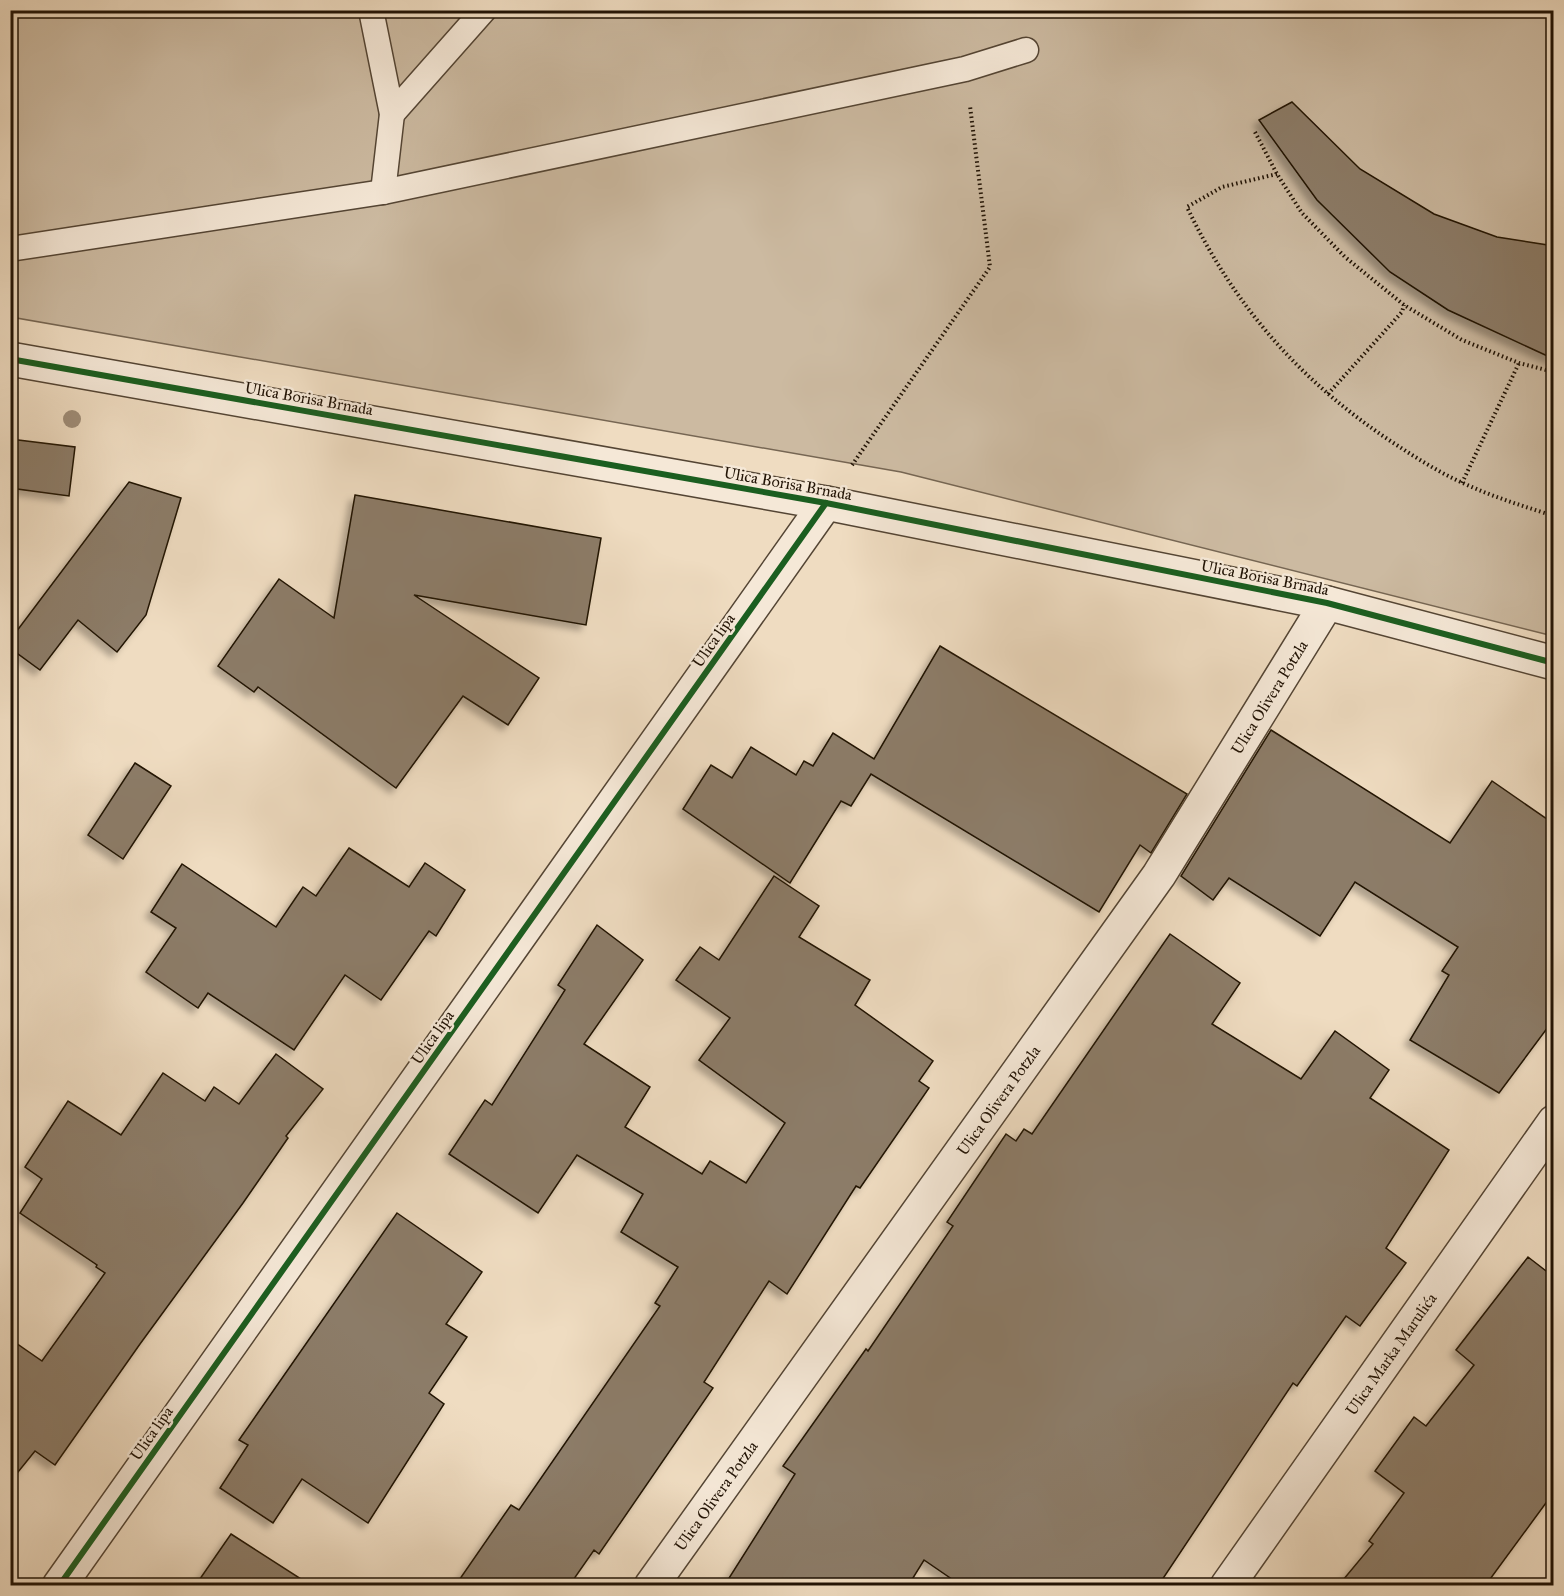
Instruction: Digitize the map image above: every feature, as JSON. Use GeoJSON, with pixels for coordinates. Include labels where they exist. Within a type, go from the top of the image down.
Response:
{"type":"FeatureCollection","features":[{"type":"Feature","properties":{"kind":"street","name":"Ulica Borisa Brnada"},"geometry":{"type":"LineString","coordinates":[[10,359],[826,503],[1327,603],[1554,663]]}},
{"type":"Feature","properties":{"kind":"street","name":"Ulica lipa"},"geometry":{"type":"LineString","coordinates":[[59,1586],[826,503]]}},
{"type":"Feature","properties":{"kind":"street","name":"Ulica Olivera Potzla"},"geometry":{"type":"LineString","coordinates":[[651,1586],[1159,875],[1327,603]]}},
{"type":"Feature","properties":{"kind":"street","name":"Ulica Marka Marulića"},"geometry":{"type":"LineString","coordinates":[[1227,1586],[1554,1122]]}},
{"type":"Feature","properties":{"kind":"lane"},"geometry":{"type":"LineString","coordinates":[[371,10],[392,114],[383,192]]}},
{"type":"Feature","properties":{"kind":"lane"},"geometry":{"type":"LineString","coordinates":[[392,114],[484,10]]}},
{"type":"Feature","properties":{"kind":"lane"},"geometry":{"type":"LineString","coordinates":[[10,249],[383,192],[965,69],[1026,50]]}},
{"type":"Feature","properties":{"kind":"path"},"geometry":{"type":"LineString","coordinates":[[826,503],[990,267],[965,69]]}},
{"type":"Feature","properties":{"kind":"path"},"geometry":{"type":"LineString","coordinates":[[1255,132],[1277,174],[1302,213],[1345,257],[1404,305],[1462,340],[1519,363],[1554,372]]}},
{"type":"Feature","properties":{"kind":"path"},"geometry":{"type":"LineString","coordinates":[[1277,174],[1222,187],[1187,207],[1210,254],[1262,327],[1294,363],[1328,394],[1363,423],[1429,466],[1462,483],[1522,507],[1554,516]]}},
{"type":"Feature","properties":{"kind":"path"},"geometry":{"type":"LineString","coordinates":[[1328,394],[1402,312],[1404,305]]}},
{"type":"Feature","properties":{"kind":"path"},"geometry":{"type":"LineString","coordinates":[[1462,483],[1519,363]]}},
{"type":"Feature","properties":{"kind":"shaded area"},"geometry":{"type":"Polygon","coordinates":[[[10,11],[1553,11],[1553,636],[901,472],[11,317],[10,11]]]}},
{"type":"Feature","properties":{"kind":"building"},"geometry":{"type":"Polygon","coordinates":[[[1292,102],[1360,169],[1434,214],[1497,237],[1554,246],[1554,359],[1448,310],[1390,272],[1317,200],[1259,120],[1292,102]]]}},
{"type":"Feature","properties":{"kind":"building"},"geometry":{"type":"Polygon","coordinates":[[[10,439],[75,447],[69,496],[10,488],[10,439]]]}},
{"type":"Feature","properties":{"kind":"building"},"geometry":{"type":"Polygon","coordinates":[[[129,482],[181,498],[146,615],[117,652],[78,620],[40,670],[10,648],[10,640],[129,482]]]}},
{"type":"Feature","properties":{"kind":"building"},"geometry":{"type":"Polygon","coordinates":[[[355,495],[601,538],[586,625],[414,595],[539,678],[508,725],[463,696],[396,788],[258,687],[254,692],[218,666],[279,579],[334,618],[355,495]]]}},
{"type":"Feature","properties":{"kind":"building"},"geometry":{"type":"Polygon","coordinates":[[[940,646],[1187,794],[1151,853],[1140,845],[1099,912],[871,774],[851,806],[841,801],[790,883],[683,809],[711,765],[732,778],[751,747],[796,775],[804,761],[813,766],[833,733],[874,759],[940,646]]]}},
{"type":"Feature","properties":{"kind":"building"},"geometry":{"type":"Polygon","coordinates":[[[1271,730],[1450,843],[1492,781],[1554,824],[1554,1019],[1499,1093],[1410,1040],[1449,975],[1442,971],[1458,947],[1355,882],[1320,936],[1229,878],[1213,900],[1181,876],[1271,730]]]}},
{"type":"Feature","properties":{"kind":"building"},"geometry":{"type":"Polygon","coordinates":[[[135,763],[171,786],[123,859],[88,835],[135,763]]]}},
{"type":"Feature","properties":{"kind":"building"},"geometry":{"type":"Polygon","coordinates":[[[349,848],[409,887],[425,863],[465,890],[436,936],[429,931],[381,1000],[345,975],[294,1050],[208,993],[198,1008],[146,972],[176,928],[151,912],[182,864],[276,927],[303,887],[316,896],[349,848]]]}},
{"type":"Feature","properties":{"kind":"building"},"geometry":{"type":"Polygon","coordinates":[[[774,876],[819,906],[799,937],[870,980],[855,1005],[933,1061],[919,1081],[929,1088],[860,1188],[856,1186],[787,1294],[769,1281],[704,1382],[713,1388],[599,1554],[594,1550],[569,1586],[455,1586],[511,1505],[519,1510],[660,1306],[655,1303],[678,1267],[621,1232],[643,1194],[577,1155],[538,1213],[449,1154],[485,1100],[492,1105],[565,990],[558,985],[597,925],[643,960],[584,1044],[650,1087],[625,1127],[702,1174],[710,1161],[746,1183],[785,1123],[699,1060],[730,1018],[676,980],[700,947],[719,960],[774,876]]]}},
{"type":"Feature","properties":{"kind":"building"},"geometry":{"type":"Polygon","coordinates":[[[1170,934],[1240,983],[1212,1024],[1301,1079],[1335,1031],[1389,1070],[1370,1098],[1449,1150],[1386,1248],[1406,1263],[1360,1326],[1346,1316],[1297,1386],[1293,1383],[1158,1586],[962,1586],[924,1560],[908,1586],[724,1586],[795,1474],[783,1466],[866,1349],[868,1351],[953,1226],[947,1222],[1006,1134],[1016,1141],[1024,1129],[1032,1134],[1170,934]]]}},
{"type":"Feature","properties":{"kind":"building"},"geometry":{"type":"Polygon","coordinates":[[[276,1054],[323,1089],[286,1136],[288,1138],[243,1203],[55,1465],[35,1451],[10,1482],[10,1339],[42,1361],[105,1273],[96,1267],[97,1265],[20,1213],[42,1179],[25,1167],[68,1101],[121,1135],[163,1073],[205,1101],[214,1087],[239,1104],[276,1054]]]}},
{"type":"Feature","properties":{"kind":"building"},"geometry":{"type":"Polygon","coordinates":[[[397,1213],[482,1272],[446,1324],[467,1337],[429,1393],[444,1404],[368,1523],[302,1479],[273,1523],[220,1488],[248,1445],[239,1440],[397,1213]]]}},
{"type":"Feature","properties":{"kind":"building"},"geometry":{"type":"Polygon","coordinates":[[[1528,1257],[1554,1277],[1554,1492],[1485,1586],[1338,1586],[1373,1544],[1369,1541],[1404,1493],[1375,1471],[1414,1417],[1426,1426],[1474,1365],[1456,1350],[1528,1257]]]}},
{"type":"Feature","properties":{"kind":"building"},"geometry":{"type":"Polygon","coordinates":[[[231,1534],[312,1586],[195,1586],[231,1534]]]}},
{"type":"Feature","properties":{"kind":"cycle path"},"geometry":{"type":"LineString","coordinates":[[10,359],[826,503],[1327,603],[1554,663]]}},
{"type":"Feature","properties":{"kind":"cycle path"},"geometry":{"type":"LineString","coordinates":[[59,1586],[826,503]]}}]}
